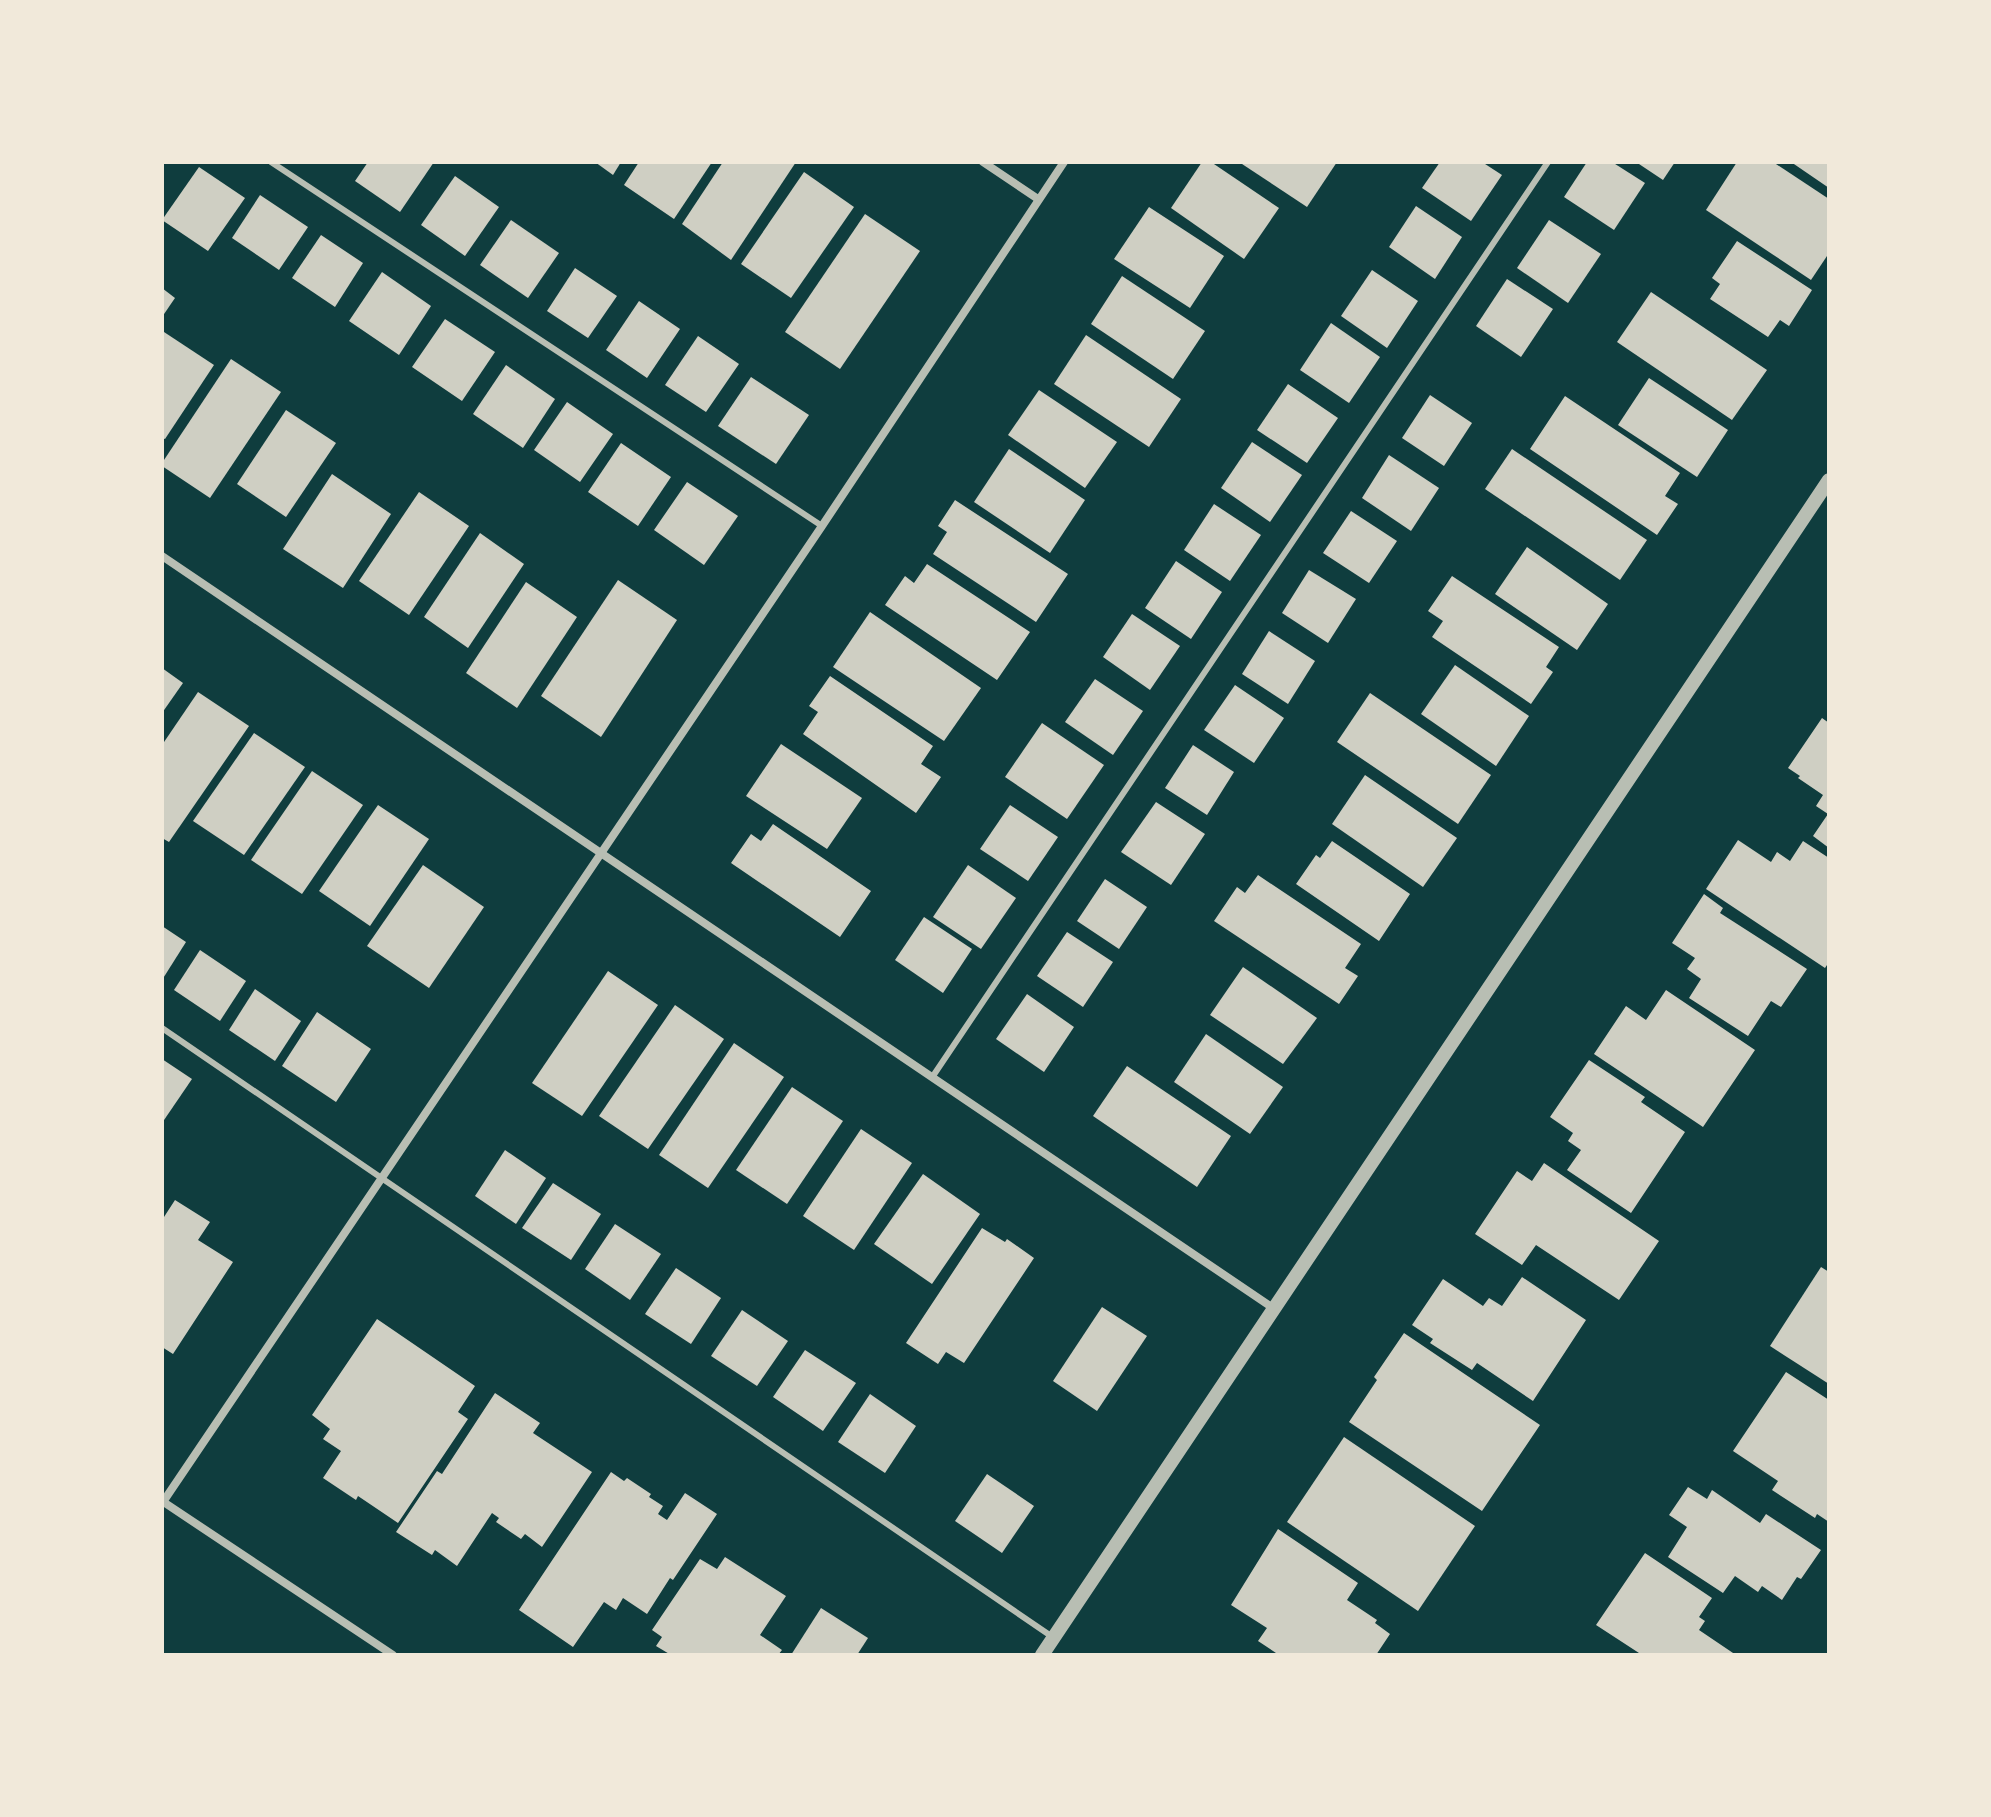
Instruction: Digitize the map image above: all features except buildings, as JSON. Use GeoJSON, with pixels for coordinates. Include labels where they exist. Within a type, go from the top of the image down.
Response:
{"type":"FeatureCollection","features":[{"type":"Feature","properties":{"kind":"street"},"geometry":{"type":"LineString","coordinates":[[983,162],[1038,199]]}},
{"type":"Feature","properties":{"kind":"street"},"geometry":{"type":"LineString","coordinates":[[393,1655],[163,1501],[822,526],[1064,162]]}},
{"type":"Feature","properties":{"kind":"street"},"geometry":{"type":"LineString","coordinates":[[1042,1655],[1829,481]]}},
{"type":"Feature","properties":{"kind":"street"},"geometry":{"type":"LineString","coordinates":[[162,556],[1273,1308]]}},
{"type":"Feature","properties":{"kind":"lane"},"geometry":{"type":"LineString","coordinates":[[271,162],[822,526]]}},
{"type":"Feature","properties":{"kind":"lane"},"geometry":{"type":"LineString","coordinates":[[933,1076],[1548,162]]}},
{"type":"Feature","properties":{"kind":"lane"},"geometry":{"type":"LineString","coordinates":[[162,1028],[1054,1638]]}}]}
